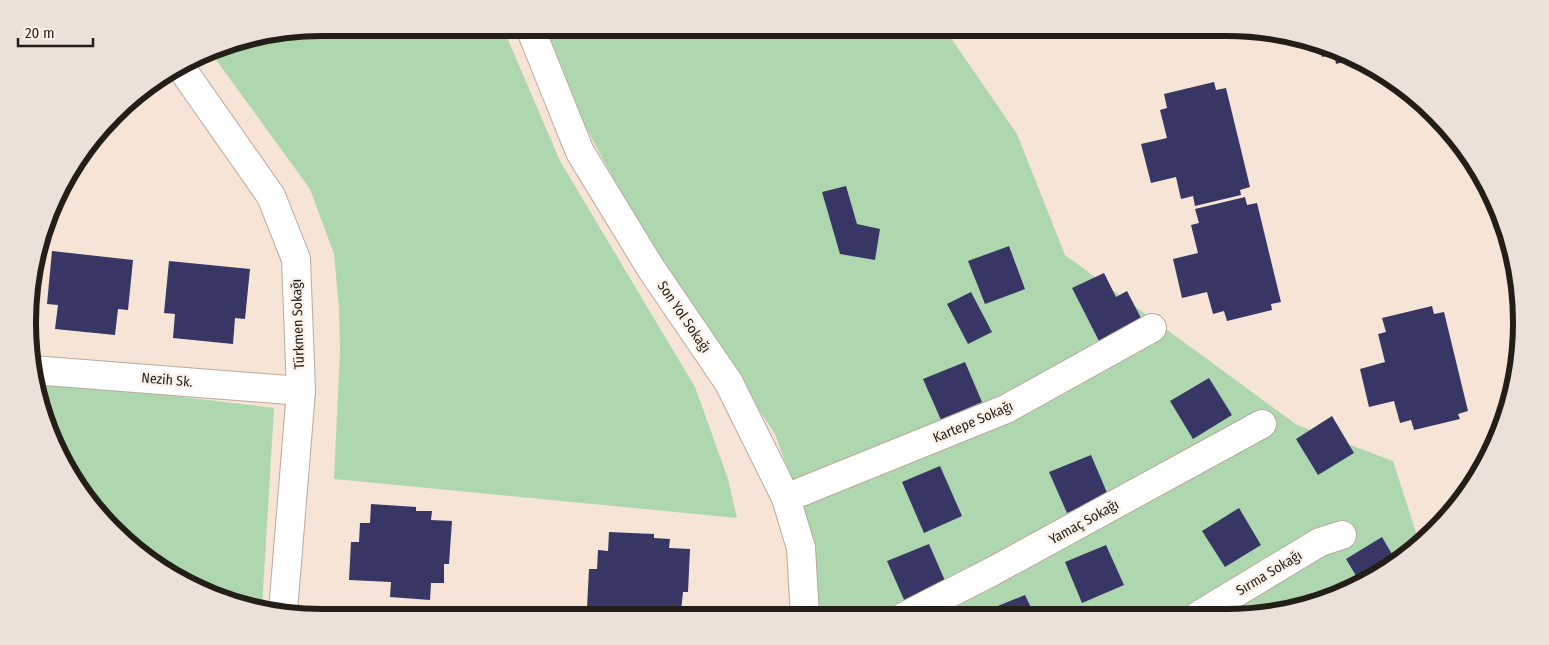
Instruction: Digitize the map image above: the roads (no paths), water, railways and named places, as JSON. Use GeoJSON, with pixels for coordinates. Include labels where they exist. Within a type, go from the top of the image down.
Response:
{"type":"FeatureCollection","features":[{"type":"Feature","properties":{"kind":"street","name":"Son Yol Sokağı"},"geometry":{"type":"LineString","coordinates":[[533,36],[580,152],[650,267],[729,384],[786,498],[801,548],[805,609]]}},
{"type":"Feature","properties":{"kind":"street","name":"Türkmen Sokağı"},"geometry":{"type":"LineString","coordinates":[[184,72],[271,196],[296,259],[301,391],[283,606]]}},
{"type":"Feature","properties":{"kind":"street","name":"Kartepe Sokağı"},"geometry":{"type":"LineString","coordinates":[[786,498],[1006,409],[1152,328]]}},
{"type":"Feature","properties":{"kind":"street","name":"Nezih Sk."},"geometry":{"type":"LineString","coordinates":[[41,371],[301,391]]}},
{"type":"Feature","properties":{"kind":"street","name":"Yamaç Sokağı"},"geometry":{"type":"LineString","coordinates":[[919,609],[993,572],[1262,424]]}},
{"type":"Feature","properties":{"kind":"street","name":"Sırma Sokağı"},"geometry":{"type":"LineString","coordinates":[[1209,609],[1320,542],[1342,535]]}}]}
